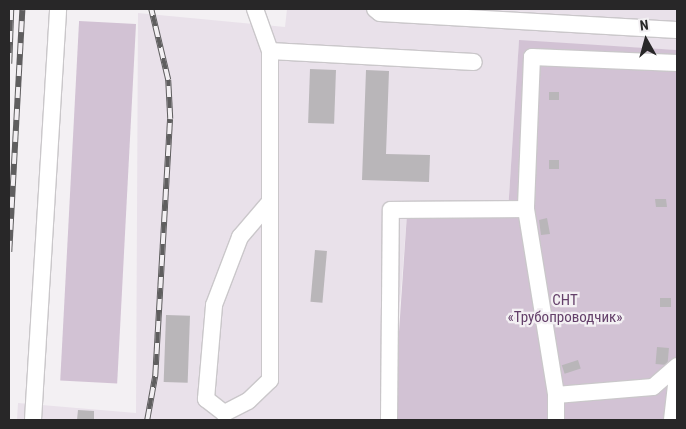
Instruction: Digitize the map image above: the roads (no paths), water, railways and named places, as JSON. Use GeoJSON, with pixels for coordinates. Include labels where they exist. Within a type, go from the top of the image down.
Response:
{"type":"FeatureCollection","features":[{"type":"Feature","properties":{"kind":"street"},"geometry":{"type":"LineString","coordinates":[[33,420],[58,9]]}},
{"type":"Feature","properties":{"kind":"street"},"geometry":{"type":"LineString","coordinates":[[255,9],[270,51],[270,380],[248,402],[224,413],[206,399],[214,305],[240,236],[269,203]]}},
{"type":"Feature","properties":{"kind":"street"},"geometry":{"type":"LineString","coordinates":[[375,9],[380,13],[541,16],[677,30]]}},
{"type":"Feature","properties":{"kind":"street"},"geometry":{"type":"LineString","coordinates":[[270,51],[474,62]]}},
{"type":"Feature","properties":{"kind":"street"},"geometry":{"type":"LineString","coordinates":[[556,420],[556,395],[526,210],[532,58],[677,63]]}},
{"type":"Feature","properties":{"kind":"street"},"geometry":{"type":"LineString","coordinates":[[389,420],[392,210],[526,210]]}},
{"type":"Feature","properties":{"kind":"street"},"geometry":{"type":"LineString","coordinates":[[556,395],[653,387],[677,366]]}},
{"type":"Feature","properties":{"kind":"street"},"geometry":{"type":"LineString","coordinates":[[672,420],[677,376]]}},
{"type":"Feature","properties":{"kind":"railway"},"geometry":{"type":"LineString","coordinates":[[9,64],[11,9]]}},
{"type":"Feature","properties":{"kind":"railway"},"geometry":{"type":"LineString","coordinates":[[9,252],[22,9]]}},
{"type":"Feature","properties":{"kind":"railway"},"geometry":{"type":"LineString","coordinates":[[147,420],[155,376],[170,119],[168,80],[151,9]]}},
{"type":"Feature","properties":{"kind":"park label","name":"СНТ «Трубопроводчик»"},"geometry":{"type":"Point","coordinates":[565,308]}}]}
